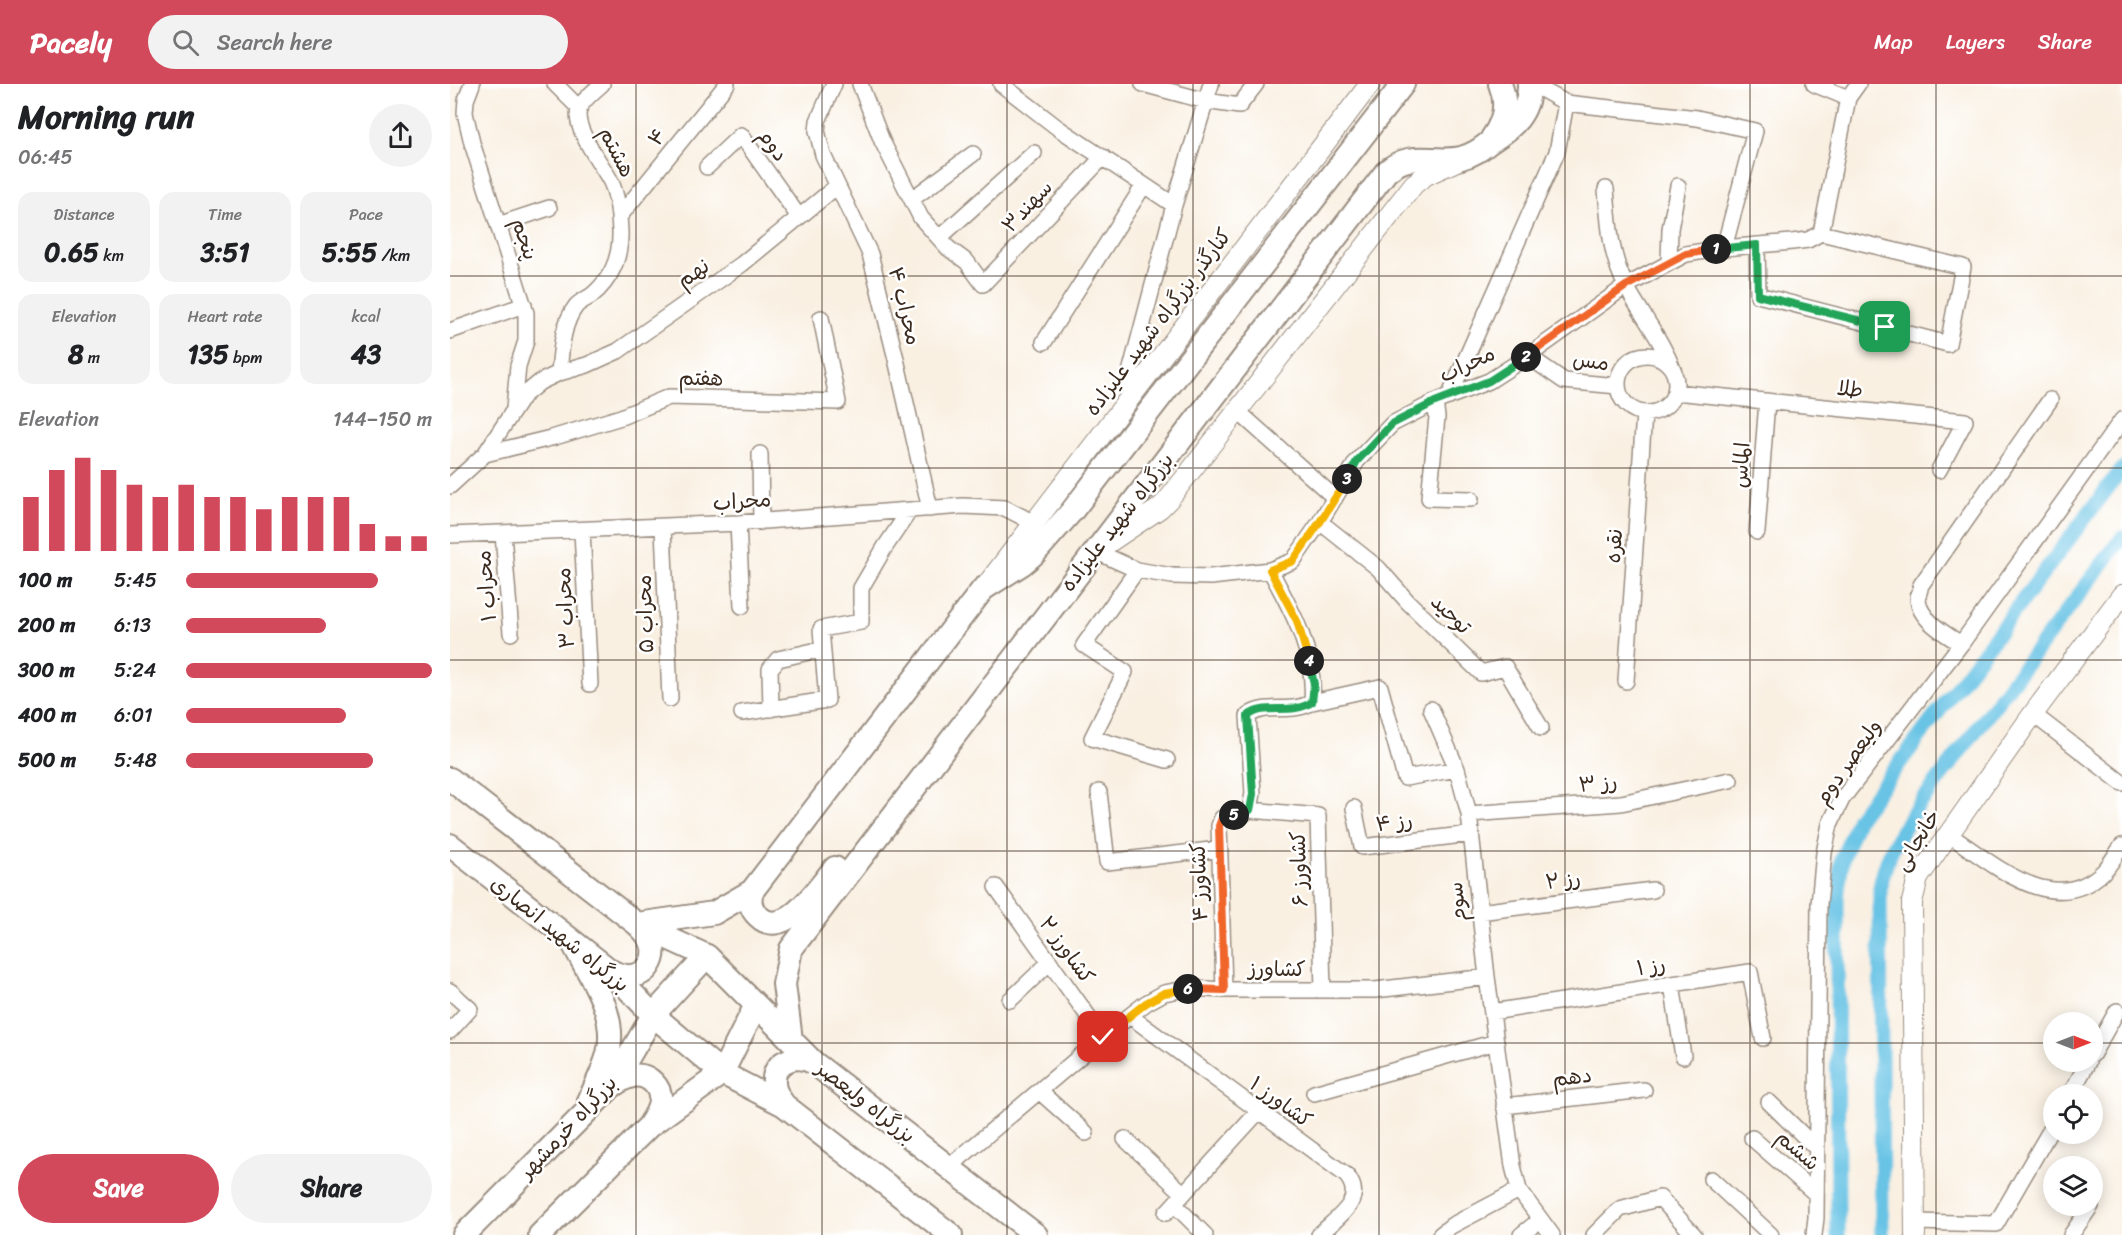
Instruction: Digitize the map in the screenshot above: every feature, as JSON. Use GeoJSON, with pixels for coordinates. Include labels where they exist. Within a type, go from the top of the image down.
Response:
{"type":"FeatureCollection","features":[{"type":"Feature","properties":{"kind":"highway"},"geometry":{"type":"LineString","coordinates":[[1479,150],[1498,129],[1504,113],[1500,84]]}},
{"type":"Feature","properties":{"kind":"highway","name":"بزرگراه شهید علیزاده"},"geometry":{"type":"LineString","coordinates":[[791,1040],[784,984],[791,949],[1388,171],[1414,158],[1452,159],[1479,150],[1510,129],[1521,116],[1528,100],[1530,84]]}},
{"type":"Feature","properties":{"kind":"highway","name":"بزرگراه شهید علیزاده"},"geometry":{"type":"LineString","coordinates":[[638,924],[714,913],[752,891],[983,589],[1022,564],[1065,520],[1402,87]]}},
{"type":"Feature","properties":{"kind":"highway"},"geometry":{"type":"LineString","coordinates":[[450,778],[638,924],[707,956]]}},
{"type":"Feature","properties":{"kind":"highway"},"geometry":{"type":"LineString","coordinates":[[752,891],[750,898],[752,907],[759,917],[770,923],[783,922],[793,915],[851,850],[876,836]]}},
{"type":"Feature","properties":{"kind":"highway","name":"بزرگراه شهید انصاری"},"geometry":{"type":"LineString","coordinates":[[450,845],[612,972],[653,1015],[722,1073]]}},
{"type":"Feature","properties":{"kind":"highway"},"geometry":{"type":"LineString","coordinates":[[612,972],[632,976],[644,972],[650,965],[653,958],[653,945],[638,924]]}},
{"type":"Feature","properties":{"kind":"highway"},"geometry":{"type":"LineString","coordinates":[[570,939],[603,1001],[610,1032],[605,1064],[583,1115]]}},
{"type":"Feature","properties":{"kind":"highway","name":"بزرگراه ولیعصر"},"geometry":{"type":"LineString","coordinates":[[707,956],[814,1063],[1036,1235]]}},
{"type":"Feature","properties":{"kind":"highway","name":"بزرگراه خرمشهر"},"geometry":{"type":"LineString","coordinates":[[464,1235],[611,1087],[653,1015],[707,956]]}},
{"type":"Feature","properties":{"kind":"highway"},"geometry":{"type":"LineString","coordinates":[[540,1235],[649,1126],[722,1073],[756,1005]]}},
{"type":"Feature","properties":{"kind":"highway"},"geometry":{"type":"LineString","coordinates":[[784,1105],[774,1083],[779,1067],[789,1059],[797,1057],[806,1058],[814,1063]]}},
{"type":"Feature","properties":{"kind":"highway"},"geometry":{"type":"LineString","coordinates":[[722,1073],[784,1105],[951,1235]]}},
{"type":"Feature","properties":{"kind":"highway"},"geometry":{"type":"LineString","coordinates":[[611,1087],[633,1076],[641,1076],[652,1082],[661,1101],[649,1126]]}},
{"type":"Feature","properties":{"kind":"main road","name":"کنارگذر بزرگراه شهید علیزاده"},"geometry":{"type":"LineString","coordinates":[[983,589],[1370,84]]}},
{"type":"Feature","properties":{"kind":"main road","name":"خانجانی"},"geometry":{"type":"LineString","coordinates":[[1915,1229],[1912,902],[1917,878],[2033,714],[2122,595]]}},
{"type":"Feature","properties":{"kind":"street","name":"پنجم"},"geometry":{"type":"LineString","coordinates":[[472,84],[465,112],[472,143],[526,313],[526,340],[518,366],[514,410]]}},
{"type":"Feature","properties":{"kind":"street"},"geometry":{"type":"LineString","coordinates":[[555,84],[579,108]]}},
{"type":"Feature","properties":{"kind":"street","name":"هشتم"},"geometry":{"type":"LineString","coordinates":[[559,373],[562,344],[569,318],[577,305],[606,281],[618,258],[620,235],[618,206],[611,181],[585,140],[578,118],[579,108],[602,84]]}},
{"type":"Feature","properties":{"kind":"street","name":"۴"},"geometry":{"type":"LineString","coordinates":[[619,217],[728,84]]}},
{"type":"Feature","properties":{"kind":"street","name":"محراب ۴"},"geometry":{"type":"LineString","coordinates":[[834,84],[818,121],[817,131],[823,155],[870,254],[930,509]]}},
{"type":"Feature","properties":{"kind":"street"},"geometry":{"type":"LineString","coordinates":[[860,84],[882,141],[921,218],[939,238],[1034,153]]}},
{"type":"Feature","properties":{"kind":"street"},"geometry":{"type":"LineString","coordinates":[[1001,84],[1034,111],[1174,205]]}},
{"type":"Feature","properties":{"kind":"street"},"geometry":{"type":"LineString","coordinates":[[1143,84],[1206,101],[1239,106],[1256,84]]}},
{"type":"Feature","properties":{"kind":"street"},"geometry":{"type":"LineString","coordinates":[[1133,393],[1127,384],[1174,205],[1211,84]]}},
{"type":"Feature","properties":{"kind":"street"},"geometry":{"type":"LineString","coordinates":[[1530,84],[1566,103],[1697,118],[1755,131],[1724,248]]}},
{"type":"Feature","properties":{"kind":"street"},"geometry":{"type":"LineString","coordinates":[[1814,84],[1848,98]]}},
{"type":"Feature","properties":{"kind":"street"},"geometry":{"type":"LineString","coordinates":[[1757,245],[1758,295],[1948,344],[1963,267],[1821,233],[1848,98],[1858,84]]}},
{"type":"Feature","properties":{"kind":"street"},"geometry":{"type":"LineString","coordinates":[[1471,499],[1430,498],[1437,417],[1442,399],[1557,152],[1566,103]]}},
{"type":"Feature","properties":{"kind":"street","name":"دوم"},"geometry":{"type":"LineString","coordinates":[[706,167],[741,135],[800,217]]}},
{"type":"Feature","properties":{"kind":"street"},"geometry":{"type":"LineString","coordinates":[[912,199],[973,154]]}},
{"type":"Feature","properties":{"kind":"street","name":"سهند۳"},"geometry":{"type":"LineString","coordinates":[[939,238],[967,262],[983,284],[1103,157]]}},
{"type":"Feature","properties":{"kind":"street"},"geometry":{"type":"LineString","coordinates":[[1044,342],[1144,185]]}},
{"type":"Feature","properties":{"kind":"street","name":"نهم"},"geometry":{"type":"LineString","coordinates":[[485,454],[523,396],[540,382],[618,351],[742,264],[837,186]]}},
{"type":"Feature","properties":{"kind":"street"},"geometry":{"type":"LineString","coordinates":[[1669,263],[1670,229],[1678,186]]}},
{"type":"Feature","properties":{"kind":"street"},"geometry":{"type":"LineString","coordinates":[[1606,189],[1610,242],[1626,286],[1666,351],[1674,372],[1676,382],[1672,400],[1660,411],[1644,413],[1635,411],[1626,405],[1618,386],[1622,371],[1633,359],[1650,355],[1660,358],[1674,372]]}},
{"type":"Feature","properties":{"kind":"street"},"geometry":{"type":"LineString","coordinates":[[498,225],[549,208]]}},
{"type":"Feature","properties":{"kind":"street","name":"محراب"},"geometry":{"type":"LineString","coordinates":[[1095,551],[1137,570],[1172,576],[1211,577],[1270,570],[1293,561],[1357,461],[1392,424],[1442,399],[1489,381],[1528,357],[1626,286],[1686,254],[1808,240],[1821,233]]}},
{"type":"Feature","properties":{"kind":"street"},"geometry":{"type":"LineString","coordinates":[[450,331],[524,305]]}},
{"type":"Feature","properties":{"kind":"street","name":"هفتم"},"geometry":{"type":"LineString","coordinates":[[485,454],[555,437],[621,417],[669,397],[838,402],[821,318]]}},
{"type":"Feature","properties":{"kind":"street","name":"مس"},"geometry":{"type":"LineString","coordinates":[[1528,357],[1564,381],[1618,386]]}},
{"type":"Feature","properties":{"kind":"street","name":"طلا"},"geometry":{"type":"LineString","coordinates":[[1675,392],[1965,421],[1939,470]]}},
{"type":"Feature","properties":{"kind":"street"},"geometry":{"type":"LineString","coordinates":[[1961,644],[1931,623],[1922,610],[1918,600],[1921,585],[2050,400]]}},
{"type":"Feature","properties":{"kind":"street","name":"الماس"},"geometry":{"type":"LineString","coordinates":[[1757,532],[1767,401]]}},
{"type":"Feature","properties":{"kind":"street","name":"نقره"},"geometry":{"type":"LineString","coordinates":[[1626,681],[1644,413]]}},
{"type":"Feature","properties":{"kind":"street"},"geometry":{"type":"LineString","coordinates":[[1242,415],[1335,498]]}},
{"type":"Feature","properties":{"kind":"street","name":"ولیعصر دوم"},"geometry":{"type":"LineString","coordinates":[[1814,1235],[1819,904],[1824,853],[1830,824],[1842,799],[1961,644],[2122,420]]}},
{"type":"Feature","properties":{"kind":"street"},"geometry":{"type":"LineString","coordinates":[[450,486],[485,454]]}},
{"type":"Feature","properties":{"kind":"street"},"geometry":{"type":"LineString","coordinates":[[760,454],[761,522]]}},
{"type":"Feature","properties":{"kind":"street","name":"محراب"},"geometry":{"type":"LineString","coordinates":[[450,535],[738,524],[963,506],[1005,508],[1034,523]]}},
{"type":"Feature","properties":{"kind":"street"},"geometry":{"type":"LineString","coordinates":[[742,713],[827,700],[821,629],[861,622],[861,588],[910,510]]}},
{"type":"Feature","properties":{"kind":"street","name":"توحید"},"geometry":{"type":"LineString","coordinates":[[1320,522],[1378,568],[1408,602],[1481,672],[1505,667],[1541,728]]}},
{"type":"Feature","properties":{"kind":"street"},"geometry":{"type":"LineString","coordinates":[[738,524],[742,606]]}},
{"type":"Feature","properties":{"kind":"street","name":"محراب ۵"},"geometry":{"type":"LineString","coordinates":[[663,527],[670,699]]}},
{"type":"Feature","properties":{"kind":"street","name":"محراب ۳"},"geometry":{"type":"LineString","coordinates":[[582,531],[590,684]]}},
{"type":"Feature","properties":{"kind":"street","name":"محراب ۱"},"geometry":{"type":"LineString","coordinates":[[503,534],[511,633]]}},
{"type":"Feature","properties":{"kind":"street"},"geometry":{"type":"LineString","coordinates":[[1137,570],[1084,645],[1125,672],[1092,738],[1167,760]]}},
{"type":"Feature","properties":{"kind":"street"},"geometry":{"type":"LineString","coordinates":[[1270,570],[1297,621],[1314,684],[1312,702]]}},
{"type":"Feature","properties":{"kind":"street"},"geometry":{"type":"LineString","coordinates":[[771,709],[770,669],[778,658],[822,649]]}},
{"type":"Feature","properties":{"kind":"street"},"geometry":{"type":"LineString","coordinates":[[1250,810],[1253,794],[1248,716],[1255,710],[1296,710],[1312,702],[1380,687],[1405,778],[1457,769]]}},
{"type":"Feature","properties":{"kind":"street","name":"سوم"},"geometry":{"type":"LineString","coordinates":[[1431,709],[1457,769],[1468,814],[1487,977],[1513,1166],[1519,1190],[1552,1235]]}},
{"type":"Feature","properties":{"kind":"street"},"geometry":{"type":"LineString","coordinates":[[2033,714],[2122,783]]}},
{"type":"Feature","properties":{"kind":"street","name":"رز ۳"},"geometry":{"type":"LineString","coordinates":[[1468,814],[1621,803],[1730,780]]}},
{"type":"Feature","properties":{"kind":"street"},"geometry":{"type":"LineString","coordinates":[[1099,792],[1107,862],[1219,849]]}},
{"type":"Feature","properties":{"kind":"street","name":"رز ۴"},"geometry":{"type":"LineString","coordinates":[[1354,808],[1362,847],[1471,834]]}},
{"type":"Feature","properties":{"kind":"street","name":"کشاورز ۴"},"geometry":{"type":"LineString","coordinates":[[1224,990],[1219,826],[1222,818],[1243,814],[1250,810]]}},
{"type":"Feature","properties":{"kind":"street","name":"کشاورز ۶"},"geometry":{"type":"LineString","coordinates":[[1250,810],[1318,816],[1323,990]]}},
{"type":"Feature","properties":{"kind":"street"},"geometry":{"type":"LineString","coordinates":[[1948,834],[2022,882],[2043,889],[2063,890],[2083,886],[2103,872],[2122,846]]}},
{"type":"Feature","properties":{"kind":"street","name":"کشاورز ۲"},"geometry":{"type":"LineString","coordinates":[[996,887],[1103,1037]]}},
{"type":"Feature","properties":{"kind":"street","name":"رز ۲"},"geometry":{"type":"LineString","coordinates":[[1479,912],[1653,890]]}},
{"type":"Feature","properties":{"kind":"street"},"geometry":{"type":"LineString","coordinates":[[1010,1000],[1050,962]]}},
{"type":"Feature","properties":{"kind":"street","name":"رز ۱"},"geometry":{"type":"LineString","coordinates":[[1492,1012],[1750,972],[1763,1038]]}},
{"type":"Feature","properties":{"kind":"street","name":"کشاورز"},"geometry":{"type":"LineString","coordinates":[[949,1167],[1103,1037],[1146,1003],[1164,993],[1191,988],[1375,990],[1487,977]]}},
{"type":"Feature","properties":{"kind":"street"},"geometry":{"type":"LineString","coordinates":[[1672,984],[1683,1056]]}},
{"type":"Feature","properties":{"kind":"street"},"geometry":{"type":"LineString","coordinates":[[450,991],[470,1009],[450,1031]]}},
{"type":"Feature","properties":{"kind":"street"},"geometry":{"type":"LineString","coordinates":[[2103,1036],[2117,1011]]}},
{"type":"Feature","properties":{"kind":"street","name":"کشاورز ۱"},"geometry":{"type":"LineString","coordinates":[[1130,1016],[1346,1175],[1353,1183],[1355,1194],[1352,1202],[1318,1235]]}},
{"type":"Feature","properties":{"kind":"street"},"geometry":{"type":"LineString","coordinates":[[1314,1093],[1496,1042]]}},
{"type":"Feature","properties":{"kind":"street","name":"دهم"},"geometry":{"type":"LineString","coordinates":[[1504,1106],[1644,1090]]}},
{"type":"Feature","properties":{"kind":"street"},"geometry":{"type":"LineString","coordinates":[[1040,1091],[1086,1133]]}},
{"type":"Feature","properties":{"kind":"street"},"geometry":{"type":"LineString","coordinates":[[1768,1102],[1815,1147]]}},
{"type":"Feature","properties":{"kind":"street"},"geometry":{"type":"LineString","coordinates":[[1174,1203],[1259,1111]]}},
{"type":"Feature","properties":{"kind":"street","name":"ششم"},"geometry":{"type":"LineString","coordinates":[[1752,1138],[1816,1194]]}},
{"type":"Feature","properties":{"kind":"street"},"geometry":{"type":"LineString","coordinates":[[1125,1139],[1174,1203],[1205,1235]]}},
{"type":"Feature","properties":{"kind":"street"},"geometry":{"type":"LineString","coordinates":[[1915,1229],[1996,1224],[2043,1143]]}},
{"type":"Feature","properties":{"kind":"street"},"geometry":{"type":"LineString","coordinates":[[1711,1179],[1771,1235]]}},
{"type":"Feature","properties":{"kind":"street"},"geometry":{"type":"LineString","coordinates":[[1440,1235],[1450,1226],[1519,1190]]}},
{"type":"Feature","properties":{"kind":"street"},"geometry":{"type":"LineString","coordinates":[[1594,1235],[1620,1209],[1660,1198],[1694,1235]]}},
{"type":"Feature","properties":{"kind":"street"},"geometry":{"type":"LineString","coordinates":[[2071,1235],[2084,1216]]}},
{"type":"Feature","properties":{"kind":"street"},"geometry":{"type":"LineString","coordinates":[[1521,1235],[1540,1220]]}},
{"type":"Feature","properties":{"kind":"waterway"},"geometry":{"type":"LineString","coordinates":[[1838,1235],[1837,898],[1842,859],[1858,818],[2122,469]]}},
{"type":"Feature","properties":{"kind":"waterway"},"geometry":{"type":"LineString","coordinates":[[1882,1235],[1880,888],[1885,867],[1913,813],[2122,538]]}},
{"type":"Feature","properties":{"kind":"route"},"geometry":{"type":"LineString","coordinates":[[1103,1037],[1146,1003],[1164,993],[1191,988],[1224,990],[1219,826],[1222,818],[1243,814],[1250,810],[1253,794],[1248,716],[1255,710],[1296,710],[1306,706],[1312,702],[1314,684],[1297,621],[1270,570],[1293,561],[1357,461],[1392,424],[1435,402],[1489,381],[1528,357],[1626,286],[1686,254],[1757,245],[1758,295],[1885,327]]}}]}
